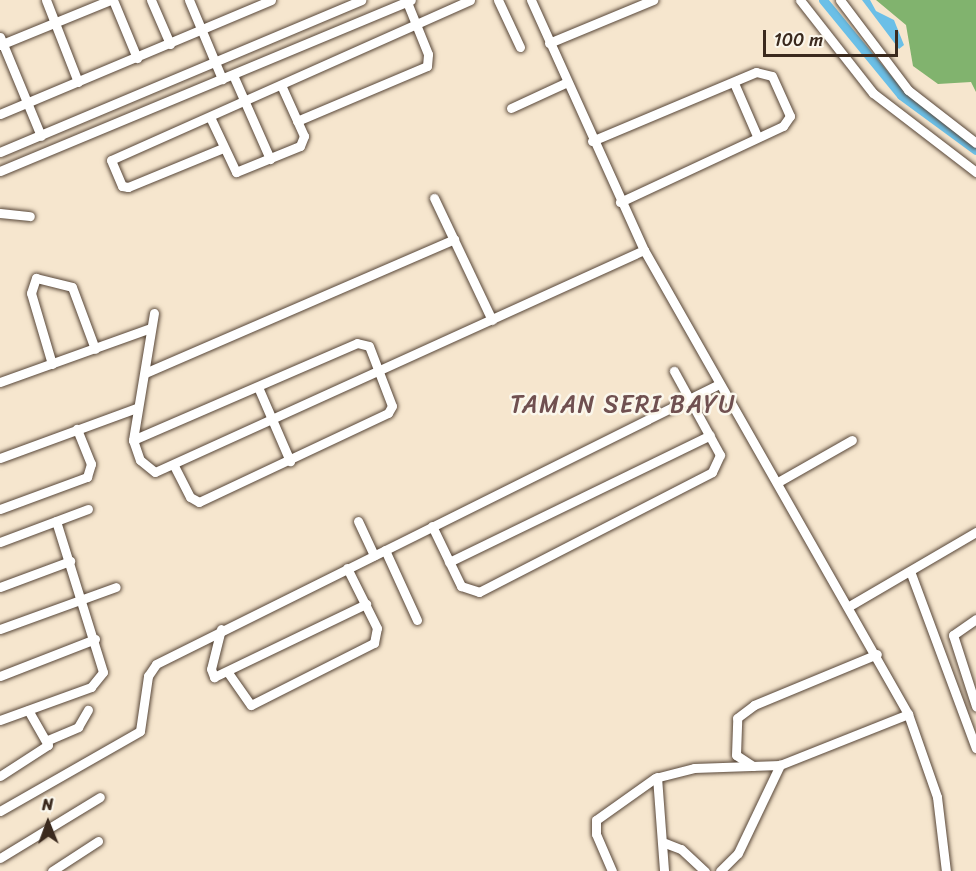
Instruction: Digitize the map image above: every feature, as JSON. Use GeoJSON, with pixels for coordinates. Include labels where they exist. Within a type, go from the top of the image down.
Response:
{"type":"FeatureCollection","features":[{"type":"Feature","properties":{"kind":"street"},"geometry":{"type":"LineString","coordinates":[[46,0],[78,82]]}},
{"type":"Feature","properties":{"kind":"street"},"geometry":{"type":"LineString","coordinates":[[41,135],[1,42],[111,0],[137,58]]}},
{"type":"Feature","properties":{"kind":"street"},"geometry":{"type":"LineString","coordinates":[[151,0],[171,44]]}},
{"type":"Feature","properties":{"kind":"street"},"geometry":{"type":"LineString","coordinates":[[189,0],[222,79]]}},
{"type":"Feature","properties":{"kind":"street"},"geometry":{"type":"LineString","coordinates":[[0,114],[272,0]]}},
{"type":"Feature","properties":{"kind":"street"},"geometry":{"type":"LineString","coordinates":[[0,152],[216,64],[362,0]]}},
{"type":"Feature","properties":{"kind":"street"},"geometry":{"type":"LineString","coordinates":[[223,147],[128,188],[122,186],[111,160],[470,0]]}},
{"type":"Feature","properties":{"kind":"street"},"geometry":{"type":"LineString","coordinates":[[498,0],[520,47]]}},
{"type":"Feature","properties":{"kind":"street"},"geometry":{"type":"LineString","coordinates":[[531,0],[592,141],[644,250],[719,384],[851,604],[908,714],[937,797],[946,871]]}},
{"type":"Feature","properties":{"kind":"street"},"geometry":{"type":"LineString","coordinates":[[549,43],[653,0]]}},
{"type":"Feature","properties":{"kind":"street"},"geometry":{"type":"LineString","coordinates":[[800,0],[873,93],[976,172]]}},
{"type":"Feature","properties":{"kind":"street"},"geometry":{"type":"LineString","coordinates":[[840,0],[908,90],[976,143]]}},
{"type":"Feature","properties":{"kind":"street"},"geometry":{"type":"LineString","coordinates":[[0,171],[409,1],[430,58],[427,66],[297,121]]}},
{"type":"Feature","properties":{"kind":"street"},"geometry":{"type":"LineString","coordinates":[[592,141],[756,72],[772,76],[790,116],[789,122],[620,202]]}},
{"type":"Feature","properties":{"kind":"street"},"geometry":{"type":"LineString","coordinates":[[233,75],[270,159]]}},
{"type":"Feature","properties":{"kind":"street"},"geometry":{"type":"LineString","coordinates":[[511,108],[566,83]]}},
{"type":"Feature","properties":{"kind":"street"},"geometry":{"type":"LineString","coordinates":[[734,83],[758,136]]}},
{"type":"Feature","properties":{"kind":"street"},"geometry":{"type":"LineString","coordinates":[[210,117],[236,172],[304,144],[297,121],[281,85]]}},
{"type":"Feature","properties":{"kind":"street"},"geometry":{"type":"LineString","coordinates":[[65,125],[72,141]]}},
{"type":"Feature","properties":{"kind":"street"},"geometry":{"type":"LineString","coordinates":[[434,198],[492,320]]}},
{"type":"Feature","properties":{"kind":"street"},"geometry":{"type":"LineString","coordinates":[[0,213],[30,216]]}},
{"type":"Feature","properties":{"kind":"street"},"geometry":{"type":"LineString","coordinates":[[145,374],[454,239]]}},
{"type":"Feature","properties":{"kind":"street"},"geometry":{"type":"LineString","coordinates":[[154,313],[133,440],[151,472],[174,465],[644,250]]}},
{"type":"Feature","properties":{"kind":"street"},"geometry":{"type":"LineString","coordinates":[[52,364],[32,283],[44,277],[72,287],[95,349]]}},
{"type":"Feature","properties":{"kind":"street"},"geometry":{"type":"LineString","coordinates":[[0,382],[151,328]]}},
{"type":"Feature","properties":{"kind":"street"},"geometry":{"type":"LineString","coordinates":[[133,440],[357,344],[369,346],[392,406],[388,413],[199,502],[190,497],[174,465]]}},
{"type":"Feature","properties":{"kind":"street"},"geometry":{"type":"LineString","coordinates":[[432,526],[449,562],[470,591],[492,586],[712,472],[720,455],[674,371]]}},
{"type":"Feature","properties":{"kind":"street"},"geometry":{"type":"LineString","coordinates":[[0,811],[120,738],[135,734],[142,727],[152,668],[221,629],[690,401],[719,384]]}},
{"type":"Feature","properties":{"kind":"street"},"geometry":{"type":"LineString","coordinates":[[258,387],[290,461]]}},
{"type":"Feature","properties":{"kind":"street"},"geometry":{"type":"LineString","coordinates":[[0,458],[137,408]]}},
{"type":"Feature","properties":{"kind":"street"},"geometry":{"type":"LineString","coordinates":[[0,509],[87,477],[91,465],[77,429]]}},
{"type":"Feature","properties":{"kind":"street"},"geometry":{"type":"LineString","coordinates":[[449,562],[710,435]]}},
{"type":"Feature","properties":{"kind":"street"},"geometry":{"type":"LineString","coordinates":[[778,482],[852,440]]}},
{"type":"Feature","properties":{"kind":"street"},"geometry":{"type":"LineString","coordinates":[[0,542],[88,510]]}},
{"type":"Feature","properties":{"kind":"street"},"geometry":{"type":"LineString","coordinates":[[0,720],[97,683],[103,664],[56,521]]}},
{"type":"Feature","properties":{"kind":"street"},"geometry":{"type":"LineString","coordinates":[[358,521],[374,555]]}},
{"type":"Feature","properties":{"kind":"street"},"geometry":{"type":"LineString","coordinates":[[851,604],[976,532]]}},
{"type":"Feature","properties":{"kind":"street"},"geometry":{"type":"LineString","coordinates":[[385,550],[417,620]]}},
{"type":"Feature","properties":{"kind":"street"},"geometry":{"type":"LineString","coordinates":[[0,587],[70,561]]}},
{"type":"Feature","properties":{"kind":"street"},"geometry":{"type":"LineString","coordinates":[[229,674],[251,705],[363,648],[378,634],[366,604],[347,568]]}},
{"type":"Feature","properties":{"kind":"street"},"geometry":{"type":"LineString","coordinates":[[910,571],[976,748]]}},
{"type":"Feature","properties":{"kind":"street"},"geometry":{"type":"LineString","coordinates":[[0,630],[116,587]]}},
{"type":"Feature","properties":{"kind":"street"},"geometry":{"type":"LineString","coordinates":[[221,629],[211,673],[217,678],[366,604]]}},
{"type":"Feature","properties":{"kind":"street"},"geometry":{"type":"LineString","coordinates":[[976,619],[953,635],[976,706]]}},
{"type":"Feature","properties":{"kind":"street"},"geometry":{"type":"LineString","coordinates":[[0,676],[95,639]]}},
{"type":"Feature","properties":{"kind":"street"},"geometry":{"type":"LineString","coordinates":[[753,766],[736,755],[737,718],[754,705],[877,654]]}},
{"type":"Feature","properties":{"kind":"street"},"geometry":{"type":"LineString","coordinates":[[28,710],[48,740]]}},
{"type":"Feature","properties":{"kind":"street"},"geometry":{"type":"LineString","coordinates":[[0,776],[48,740],[78,727],[88,710]]}},
{"type":"Feature","properties":{"kind":"street"},"geometry":{"type":"LineString","coordinates":[[612,871],[596,834],[597,820],[657,777],[694,768],[780,765],[908,714]]}},
{"type":"Feature","properties":{"kind":"street"},"geometry":{"type":"LineString","coordinates":[[725,870],[738,853],[780,765]]}},
{"type":"Feature","properties":{"kind":"street"},"geometry":{"type":"LineString","coordinates":[[657,777],[665,843],[664,871]]}},
{"type":"Feature","properties":{"kind":"street"},"geometry":{"type":"LineString","coordinates":[[0,858],[100,797]]}},
{"type":"Feature","properties":{"kind":"street"},"geometry":{"type":"LineString","coordinates":[[52,871],[98,841]]}},
{"type":"Feature","properties":{"kind":"street"},"geometry":{"type":"LineString","coordinates":[[665,843],[681,849],[705,871]]}},
{"type":"Feature","properties":{"kind":"green space"},"geometry":{"type":"Polygon","coordinates":[[[876,0],[976,0],[976,92],[971,82],[938,84],[913,66],[906,25],[876,0]]]}},
{"type":"Feature","properties":{"kind":"water"},"geometry":{"type":"Polygon","coordinates":[[[862,0],[870,0],[876,11],[894,20],[904,45],[899,49],[862,0]]]}},
{"type":"Feature","properties":{"kind":"waterway"},"geometry":{"type":"LineString","coordinates":[[823,0],[901,95],[976,150]]}},
{"type":"Feature","properties":{"kind":"district","name":"TAMAN SERI BAYU"},"geometry":{"type":"Point","coordinates":[623,405]}}]}
